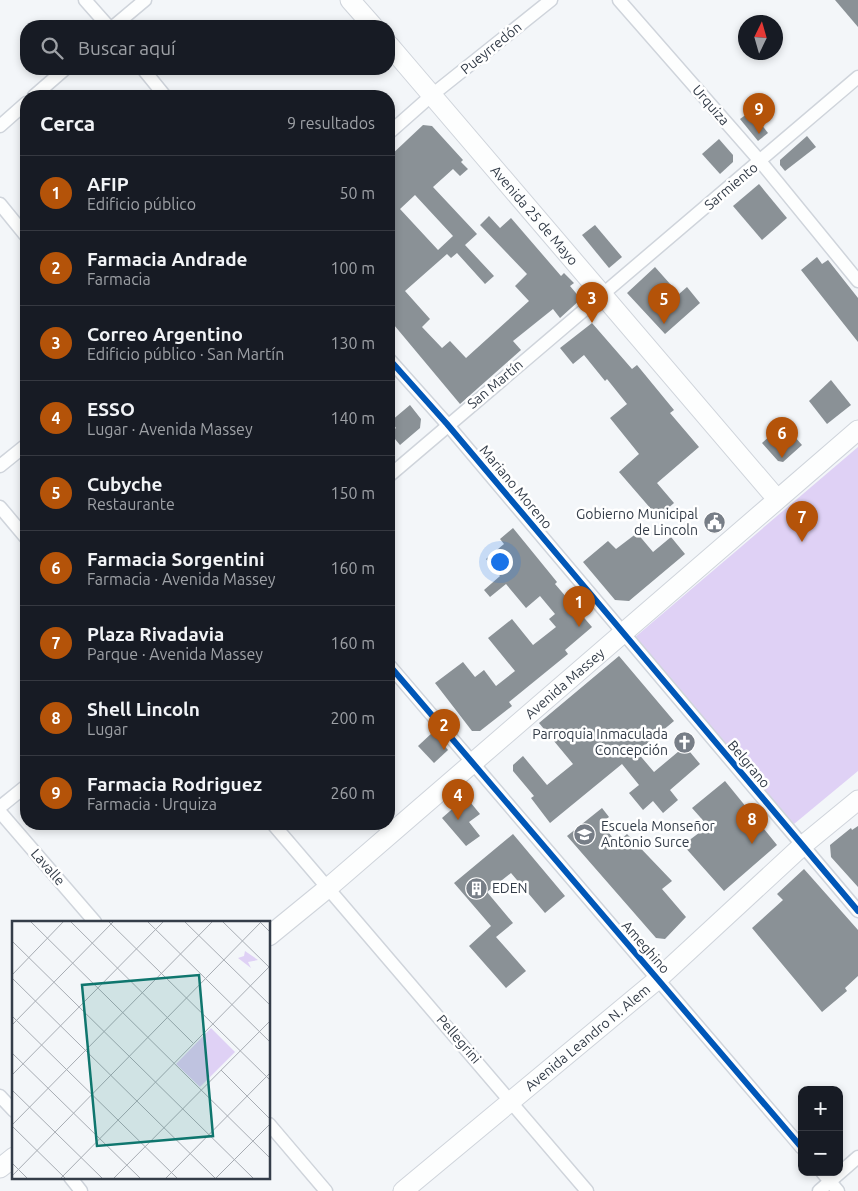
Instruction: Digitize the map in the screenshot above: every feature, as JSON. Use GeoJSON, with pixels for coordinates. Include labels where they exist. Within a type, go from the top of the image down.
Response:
{"type":"FeatureCollection","features":[{"type":"Feature","properties":{"kind":"main road"},"geometry":{"type":"LineString","coordinates":[[350,0],[368,20]]}},
{"type":"Feature","properties":{"kind":"main road","name":"Avenida 25 de Mayo"},"geometry":{"type":"LineString","coordinates":[[395,52],[777,499]]}},
{"type":"Feature","properties":{"kind":"main road","name":"Avenida Massey"},"geometry":{"type":"LineString","coordinates":[[395,829],[858,430]]}},
{"type":"Feature","properties":{"kind":"main road","name":"Avenida Leandro N. Alem"},"geometry":{"type":"LineString","coordinates":[[403,1191],[658,979],[802,846],[858,800]]}},
{"type":"Feature","properties":{"kind":"main road","name":"Avenida Massey"},"geometry":{"type":"LineString","coordinates":[[270,935],[394,830]]}},
{"type":"Feature","properties":{"kind":"main road"},"geometry":{"type":"LineString","coordinates":[[0,1168],[12,1159]]}},
{"type":"Feature","properties":{"kind":"street"},"geometry":{"type":"LineString","coordinates":[[85,0],[103,20]]}},
{"type":"Feature","properties":{"kind":"street"},"geometry":{"type":"LineString","coordinates":[[121,20],[145,0]]}},
{"type":"Feature","properties":{"kind":"street","name":"Pueyrredón"},"geometry":{"type":"LineString","coordinates":[[395,128],[432,95],[551,0]]}},
{"type":"Feature","properties":{"kind":"street","name":"Urquiza"},"geometry":{"type":"LineString","coordinates":[[619,0],[760,161],[858,280]]}},
{"type":"Feature","properties":{"kind":"street"},"geometry":{"type":"LineString","coordinates":[[41,90],[59,75]]}},
{"type":"Feature","properties":{"kind":"street"},"geometry":{"type":"LineString","coordinates":[[148,75],[160,90]]}},
{"type":"Feature","properties":{"kind":"street","name":"Sarmiento"},"geometry":{"type":"LineString","coordinates":[[602,293],[858,77]]}},
{"type":"Feature","properties":{"kind":"street"},"geometry":{"type":"LineString","coordinates":[[0,126],[20,108]]}},
{"type":"Feature","properties":{"kind":"street"},"geometry":{"type":"LineString","coordinates":[[0,204],[20,229]]}},
{"type":"Feature","properties":{"kind":"street","name":"San Martín"},"geometry":{"type":"LineString","coordinates":[[395,471],[447,424],[602,293]]}},
{"type":"Feature","properties":{"kind":"street","name":"Mariano Moreno"},"geometry":{"type":"LineString","coordinates":[[395,366],[447,424],[622,634]]}},
{"type":"Feature","properties":{"kind":"street"},"geometry":{"type":"LineString","coordinates":[[0,466],[20,450]]}},
{"type":"Feature","properties":{"kind":"street"},"geometry":{"type":"LineString","coordinates":[[0,507],[20,531]]}},
{"type":"Feature","properties":{"kind":"street","name":"Belgrano"},"geometry":{"type":"LineString","coordinates":[[622,634],[858,911]]}},
{"type":"Feature","properties":{"kind":"street","name":"Ameghino"},"geometry":{"type":"LineString","coordinates":[[395,671],[798,1143]]}},
{"type":"Feature","properties":{"kind":"street"},"geometry":{"type":"LineString","coordinates":[[0,807],[20,791]]}},
{"type":"Feature","properties":{"kind":"street","name":"Lavalle"},"geometry":{"type":"LineString","coordinates":[[0,812],[94,921]]}},
{"type":"Feature","properties":{"kind":"street","name":"Pellegrini"},"geometry":{"type":"LineString","coordinates":[[278,830],[587,1191]]}},
{"type":"Feature","properties":{"kind":"street"},"geometry":{"type":"LineString","coordinates":[[0,1096],[12,1110]]}},
{"type":"Feature","properties":{"kind":"street"},"geometry":{"type":"LineString","coordinates":[[270,1125],[326,1191]]}},
{"type":"Feature","properties":{"kind":"street"},"geometry":{"type":"LineString","coordinates":[[819,1191],[858,1157]]}},
{"type":"Feature","properties":{"kind":"street"},"geometry":{"type":"LineString","coordinates":[[71,1178],[81,1191]]}},
{"type":"Feature","properties":{"kind":"shaded area"},"geometry":{"type":"Polygon","coordinates":[[[858,447],[858,771],[794,824],[634,638],[858,447]]]}},
{"type":"Feature","properties":{"kind":"building"},"geometry":{"type":"Polygon","coordinates":[[[835,0],[858,0],[858,27],[835,0]]]}},
{"type":"Feature","properties":{"kind":"building"},"geometry":{"type":"Polygon","coordinates":[[[751,111],[768,133],[758,141],[740,119],[751,111]]]}},
{"type":"Feature","properties":{"kind":"building"},"geometry":{"type":"Polygon","coordinates":[[[423,125],[432,126],[463,160],[461,162],[468,169],[460,176],[453,169],[433,187],[477,234],[465,245],[494,276],[485,284],[457,253],[451,258],[447,254],[405,291],[430,319],[422,327],[442,348],[450,341],[466,358],[529,301],[515,286],[527,274],[480,225],[489,216],[500,228],[511,218],[561,276],[564,273],[574,283],[570,286],[581,299],[560,318],[553,309],[513,341],[521,350],[460,404],[395,326],[395,151],[423,125]],[[415,195],[400,209],[438,250],[453,236],[415,195]]]}},
{"type":"Feature","properties":{"kind":"building"},"geometry":{"type":"Polygon","coordinates":[[[807,136],[816,147],[785,171],[780,165],[780,160],[807,136]]]}},
{"type":"Feature","properties":{"kind":"building"},"geometry":{"type":"Polygon","coordinates":[[[719,139],[733,155],[733,162],[720,174],[702,154],[719,139]]]}},
{"type":"Feature","properties":{"kind":"building"},"geometry":{"type":"Polygon","coordinates":[[[759,184],[787,218],[762,240],[733,206],[759,184]]]}},
{"type":"Feature","properties":{"kind":"building"},"geometry":{"type":"Polygon","coordinates":[[[595,225],[622,257],[609,268],[582,235],[595,225]]]}},
{"type":"Feature","properties":{"kind":"building"},"geometry":{"type":"Polygon","coordinates":[[[817,257],[822,264],[828,260],[858,298],[858,342],[801,270],[817,257]]]}},
{"type":"Feature","properties":{"kind":"building"},"geometry":{"type":"Polygon","coordinates":[[[655,267],[679,294],[687,287],[700,303],[665,334],[627,293],[655,267]]]}},
{"type":"Feature","properties":{"kind":"building"},"geometry":{"type":"Polygon","coordinates":[[[592,323],[632,369],[637,365],[674,410],[670,413],[699,447],[657,483],[674,503],[658,517],[619,472],[639,454],[610,418],[627,404],[584,355],[573,364],[560,348],[592,323]]]}},
{"type":"Feature","properties":{"kind":"building"},"geometry":{"type":"Polygon","coordinates":[[[831,380],[851,405],[827,424],[809,401],[831,380]]]}},
{"type":"Feature","properties":{"kind":"building"},"geometry":{"type":"Polygon","coordinates":[[[410,405],[421,419],[420,428],[400,445],[395,439],[395,418],[410,405]]]}},
{"type":"Feature","properties":{"kind":"building"},"geometry":{"type":"Polygon","coordinates":[[[786,427],[802,445],[783,462],[778,461],[762,443],[772,434],[774,437],[786,427]]]}},
{"type":"Feature","properties":{"kind":"building"},"geometry":{"type":"Polygon","coordinates":[[[513,528],[557,582],[555,584],[592,627],[565,650],[568,654],[509,702],[512,706],[480,731],[472,731],[435,683],[463,662],[475,677],[484,670],[496,686],[515,671],[488,638],[512,619],[533,645],[556,627],[549,619],[555,614],[540,596],[526,608],[506,584],[490,597],[484,590],[500,576],[486,559],[504,544],[500,539],[513,528]]]}},
{"type":"Feature","properties":{"kind":"building"},"geometry":{"type":"Polygon","coordinates":[[[637,533],[653,552],[671,537],[685,554],[629,601],[615,600],[583,562],[608,541],[616,549],[637,533]]]}},
{"type":"Feature","properties":{"kind":"building"},"geometry":{"type":"Polygon","coordinates":[[[619,656],[674,721],[637,752],[654,772],[685,746],[700,764],[670,790],[678,800],[663,813],[653,801],[643,810],[629,793],[639,785],[622,764],[550,823],[531,798],[534,796],[513,771],[513,765],[523,756],[547,785],[573,764],[539,723],[619,656]]]}},
{"type":"Feature","properties":{"kind":"building"},"geometry":{"type":"Polygon","coordinates":[[[433,732],[448,750],[434,763],[418,746],[433,732]]]}},
{"type":"Feature","properties":{"kind":"building"},"geometry":{"type":"Polygon","coordinates":[[[725,781],[777,845],[724,891],[683,845],[708,826],[692,808],[725,781]]]}},
{"type":"Feature","properties":{"kind":"building"},"geometry":{"type":"Polygon","coordinates":[[[466,797],[480,814],[469,822],[480,836],[466,846],[442,818],[466,797]]]}},
{"type":"Feature","properties":{"kind":"building"},"geometry":{"type":"Polygon","coordinates":[[[602,808],[609,817],[601,823],[617,843],[627,834],[672,881],[662,889],[686,917],[665,939],[656,938],[567,836],[602,808]]]}},
{"type":"Feature","properties":{"kind":"building"},"geometry":{"type":"Polygon","coordinates":[[[858,826],[858,887],[831,857],[830,845],[851,828],[852,830],[858,826]]]}},
{"type":"Feature","properties":{"kind":"building","name":"EDEN"},"geometry":{"type":"Polygon","coordinates":[[[513,834],[565,896],[545,913],[511,873],[487,892],[513,923],[496,937],[526,971],[506,988],[469,946],[491,926],[454,883],[513,834]]]}},
{"type":"Feature","properties":{"kind":"building"},"geometry":{"type":"Polygon","coordinates":[[[804,869],[858,930],[858,976],[845,988],[847,991],[822,1012],[752,928],[783,900],[777,894],[804,869]]]}},
{"type":"Feature","properties":{"kind":"cycle path"},"geometry":{"type":"LineString","coordinates":[[395,366],[447,424],[858,911]]}},
{"type":"Feature","properties":{"kind":"cycle path"},"geometry":{"type":"LineString","coordinates":[[395,672],[798,1143]]}},
{"type":"Feature","properties":{"kind":"place","name":"Farmacia Rodriguez"},"geometry":{"type":"Point","coordinates":[759,134]}},
{"type":"Feature","properties":{"kind":"place","name":"Correo Argentino"},"geometry":{"type":"Point","coordinates":[592,323]}},
{"type":"Feature","properties":{"kind":"place","name":"Cubyche"},"geometry":{"type":"Point","coordinates":[664,324]}},
{"type":"Feature","properties":{"kind":"place","name":"Farmacia Sorgentini"},"geometry":{"type":"Point","coordinates":[782,458]}},
{"type":"Feature","properties":{"kind":"place","name":"Gobierno Municipal de Lincoln"},"geometry":{"type":"Point","coordinates":[714,522]}},
{"type":"Feature","properties":{"kind":"place","name":"Plaza Rivadavia"},"geometry":{"type":"Point","coordinates":[802,542]}},
{"type":"Feature","properties":{"kind":"place","name":"AFIP"},"geometry":{"type":"Point","coordinates":[579,627]}},
{"type":"Feature","properties":{"kind":"place","name":"Parroquia Inmaculada Concepción"},"geometry":{"type":"Point","coordinates":[684,742]}},
{"type":"Feature","properties":{"kind":"place","name":"Farmacia Andrade"},"geometry":{"type":"Point","coordinates":[444,750]}},
{"type":"Feature","properties":{"kind":"place","name":"ESSO"},"geometry":{"type":"Point","coordinates":[458,820]}},
{"type":"Feature","properties":{"kind":"place","name":"Escuela Monseñor Antonio Surce"},"geometry":{"type":"Point","coordinates":[585,834]}},
{"type":"Feature","properties":{"kind":"place","name":"Shell Lincoln"},"geometry":{"type":"Point","coordinates":[752,844]}},
{"type":"Feature","properties":{"kind":"place","name":"EDEN"},"geometry":{"type":"Point","coordinates":[476,888]}}]}
